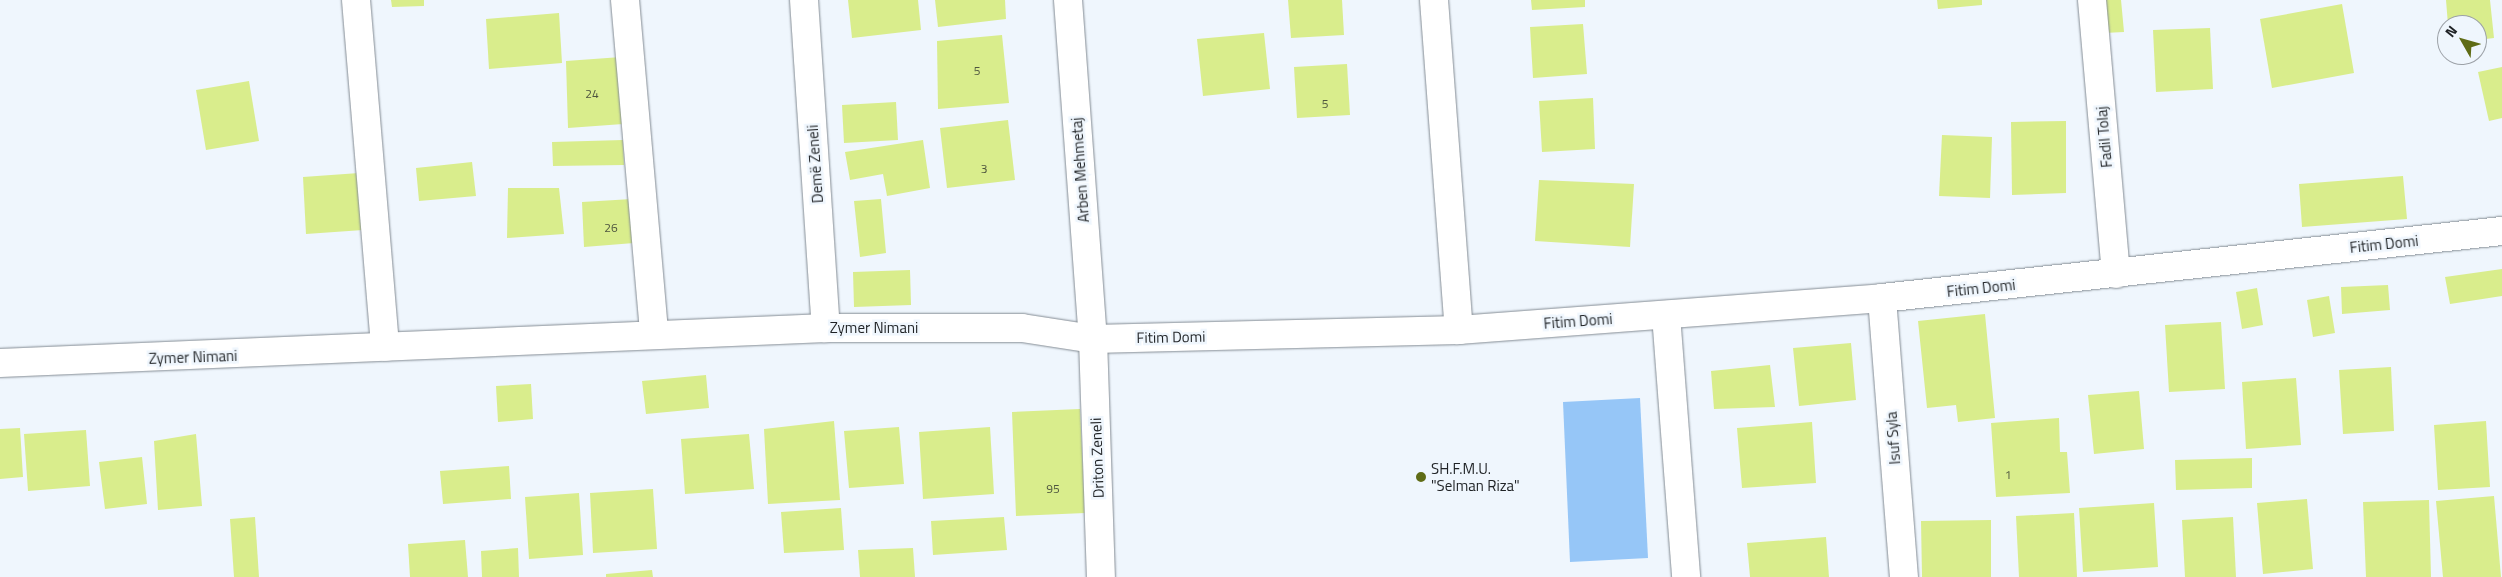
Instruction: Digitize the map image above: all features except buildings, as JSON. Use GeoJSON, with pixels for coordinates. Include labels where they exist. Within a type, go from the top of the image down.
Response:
{"type":"FeatureCollection","features":[{"type":"Feature","properties":{"kind":"street"},"geometry":{"type":"LineString","coordinates":[[356,0],[386,347]]}},
{"type":"Feature","properties":{"kind":"street"},"geometry":{"type":"LineString","coordinates":[[625,0],[654,334]]}},
{"type":"Feature","properties":{"kind":"street","name":"Demë Zeneli"},"geometry":{"type":"LineString","coordinates":[[804,0],[826,328]]}},
{"type":"Feature","properties":{"kind":"street","name":"Arben Mehmetaj"},"geometry":{"type":"LineString","coordinates":[[1068,0],[1093,339]]}},
{"type":"Feature","properties":{"kind":"street"},"geometry":{"type":"LineString","coordinates":[[1434,0],[1459,330]]}},
{"type":"Feature","properties":{"kind":"street","name":"Fadil Tolaj"},"geometry":{"type":"LineString","coordinates":[[2092,0],[2116,274]]}},
{"type":"Feature","properties":{"kind":"street","name":"Fitim Domi"},"geometry":{"type":"LineString","coordinates":[[1093,339],[1459,330],[1666,315],[1882,298],[2502,231]]}},
{"type":"Feature","properties":{"kind":"street","name":"Isuf Syla"},"geometry":{"type":"LineString","coordinates":[[1882,298],[1904,577]]}},
{"type":"Feature","properties":{"kind":"street"},"geometry":{"type":"LineString","coordinates":[[1666,315],[1686,577]]}},
{"type":"Feature","properties":{"kind":"street","name":"Zymer Nimani"},"geometry":{"type":"LineString","coordinates":[[0,363],[826,328],[1022,328],[1093,339]]}},
{"type":"Feature","properties":{"kind":"street","name":"Driton Zeneli"},"geometry":{"type":"LineString","coordinates":[[1093,339],[1101,577]]}},
{"type":"Feature","properties":{"kind":"shaded area"},"geometry":{"type":"Polygon","coordinates":[[[1640,398],[1648,558],[1570,562],[1563,402],[1640,398]]]}},
{"type":"Feature","properties":{"kind":"place","name":"SH.F.M.U. \"Selman Riza\""},"geometry":{"type":"Point","coordinates":[1421,477]}}]}
